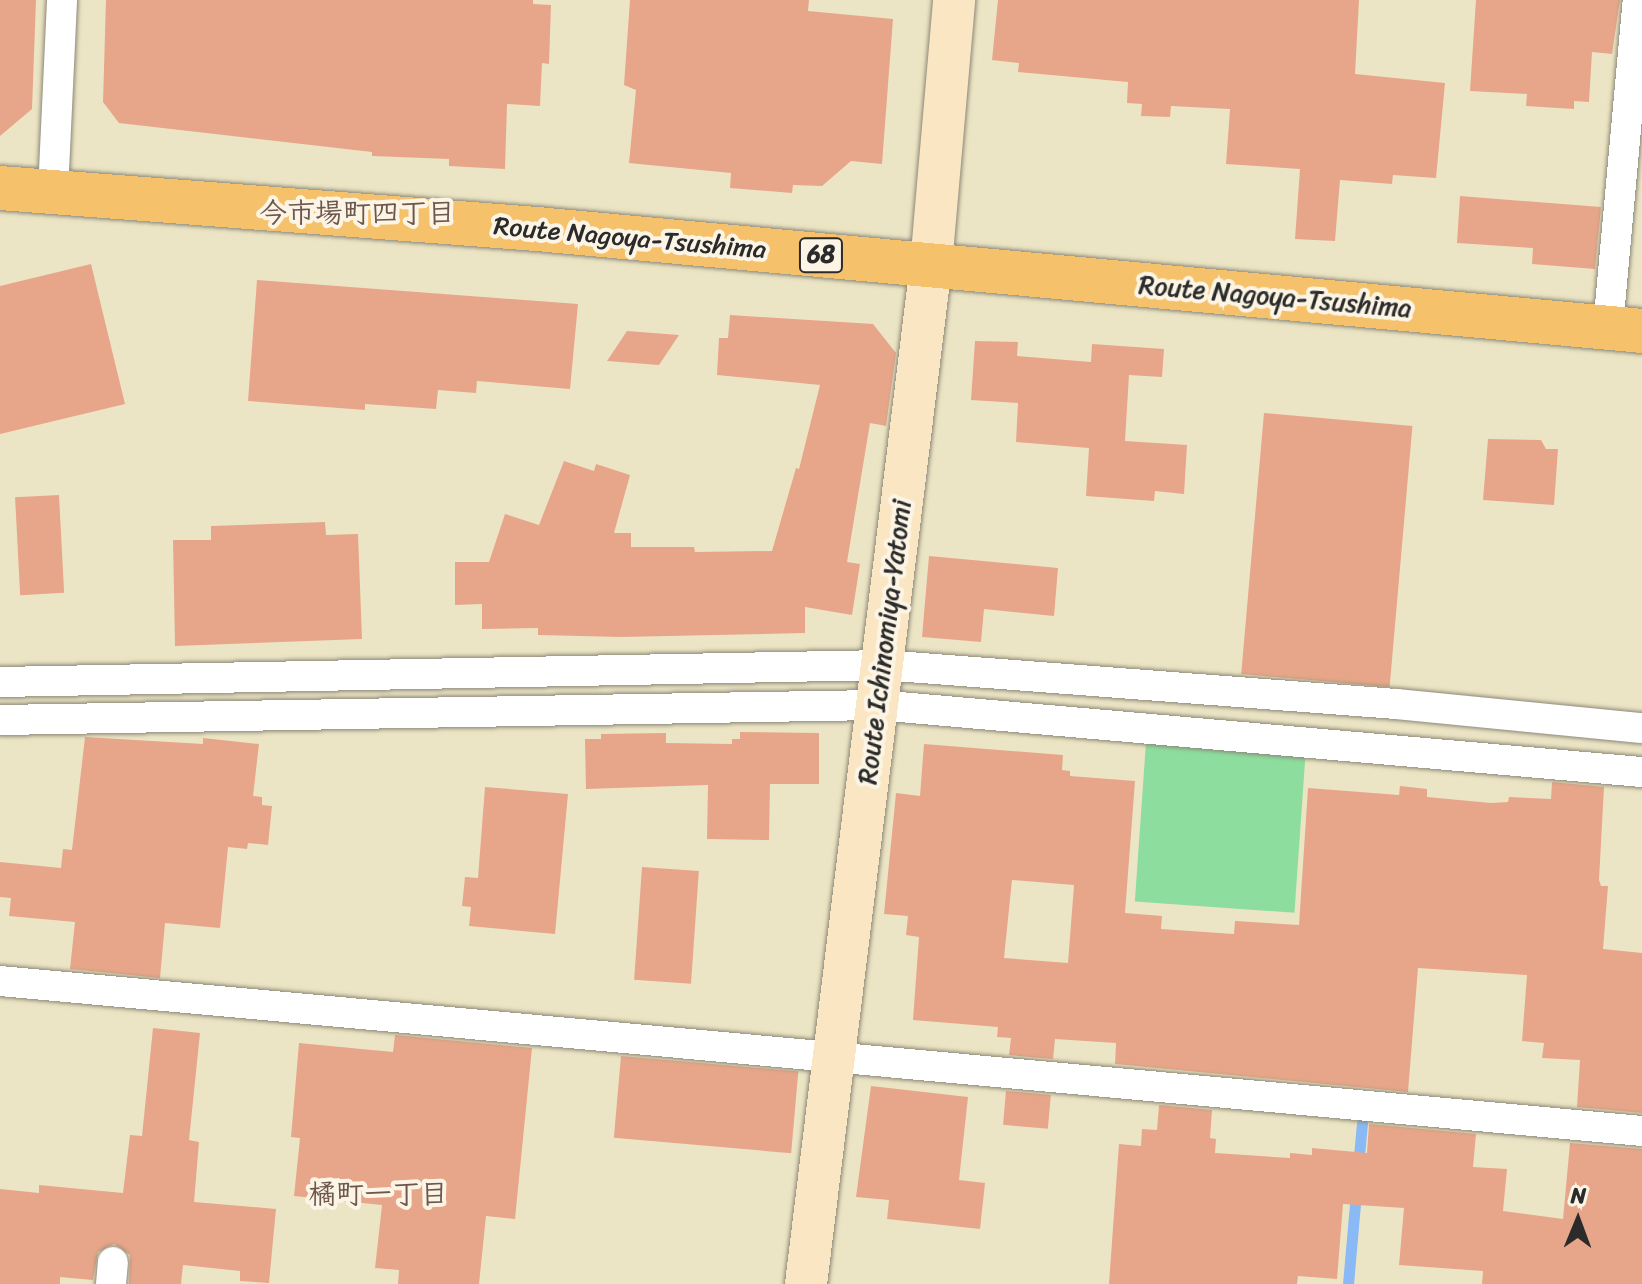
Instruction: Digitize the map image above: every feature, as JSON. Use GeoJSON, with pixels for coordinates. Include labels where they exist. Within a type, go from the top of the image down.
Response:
{"type":"FeatureCollection","features":[{"type":"Feature","properties":{"kind":"main road","name":"Route Ichinomiya-Yatomi"},"geometry":{"type":"LineString","coordinates":[[806,1284],[931,265],[954,0]]}},
{"type":"Feature","properties":{"kind":"main road","name":"Route Nagoya-Tsushima"},"geometry":{"type":"LineString","coordinates":[[0,188],[537,229],[1625,329]]}},
{"type":"Feature","properties":{"kind":"street"},"geometry":{"type":"LineString","coordinates":[[53,192],[62,0]]}},
{"type":"Feature","properties":{"kind":"street"},"geometry":{"type":"LineString","coordinates":[[1625,329],[1638,0]]}},
{"type":"Feature","properties":{"kind":"street"},"geometry":{"type":"LineString","coordinates":[[0,682],[879,685],[1396,704],[1642,728]]}},
{"type":"Feature","properties":{"kind":"street"},"geometry":{"type":"LineString","coordinates":[[0,720],[879,685],[1642,772]]}},
{"type":"Feature","properties":{"kind":"street"},"geometry":{"type":"LineString","coordinates":[[0,981],[1642,1131]]}},
{"type":"Feature","properties":{"kind":"green space"},"geometry":{"type":"Polygon","coordinates":[[[1146,742],[1306,753],[1294,913],[1135,902],[1146,742]]]}},
{"type":"Feature","properties":{"kind":"building"},"geometry":{"type":"Polygon","coordinates":[[[0,0],[36,0],[32,109],[0,136],[0,0]]]}},
{"type":"Feature","properties":{"kind":"building"},"geometry":{"type":"Polygon","coordinates":[[[106,0],[533,0],[533,4],[551,5],[549,64],[542,63],[540,106],[507,104],[505,169],[449,166],[449,159],[372,156],[372,152],[119,123],[103,102],[106,0]]]}},
{"type":"Feature","properties":{"kind":"building"},"geometry":{"type":"Polygon","coordinates":[[[630,0],[809,0],[808,11],[893,19],[882,164],[851,161],[822,186],[793,185],[792,193],[730,188],[731,173],[629,163],[636,90],[624,85],[630,0]]]}},
{"type":"Feature","properties":{"kind":"building"},"geometry":{"type":"Polygon","coordinates":[[[998,0],[1359,0],[1355,74],[1445,83],[1436,178],[1393,175],[1392,184],[1340,180],[1335,241],[1295,239],[1300,169],[1226,164],[1230,109],[1171,106],[1170,117],[1141,116],[1142,104],[1127,103],[1128,82],[1018,72],[1019,63],[992,60],[998,0]]]}},
{"type":"Feature","properties":{"kind":"building"},"geometry":{"type":"Polygon","coordinates":[[[1476,0],[1620,0],[1612,54],[1592,52],[1589,102],[1574,101],[1574,109],[1526,106],[1527,94],[1470,91],[1476,0]]]}},
{"type":"Feature","properties":{"kind":"building"},"geometry":{"type":"Polygon","coordinates":[[[1460,196],[1601,207],[1595,269],[1532,264],[1533,248],[1457,243],[1460,196]]]}},
{"type":"Feature","properties":{"kind":"building"},"geometry":{"type":"Polygon","coordinates":[[[91,264],[125,404],[0,434],[0,286],[91,264]]]}},
{"type":"Feature","properties":{"kind":"building"},"geometry":{"type":"Polygon","coordinates":[[[257,280],[578,304],[570,389],[477,381],[476,393],[438,390],[436,409],[365,404],[365,410],[248,401],[257,280]]]}},
{"type":"Feature","properties":{"kind":"building"},"geometry":{"type":"Polygon","coordinates":[[[730,315],[873,324],[896,353],[886,426],[870,423],[847,562],[860,564],[852,615],[805,607],[805,633],[621,637],[538,635],[538,628],[482,629],[482,604],[455,605],[455,562],[489,562],[505,514],[539,525],[564,461],[594,471],[596,464],[630,475],[614,533],[631,533],[631,547],[694,547],[695,552],[772,551],[796,468],[799,469],[820,385],[717,375],[719,338],[728,338],[730,315]]]}},
{"type":"Feature","properties":{"kind":"building"},"geometry":{"type":"Polygon","coordinates":[[[627,331],[679,335],[659,365],[607,361],[627,331]]]}},
{"type":"Feature","properties":{"kind":"building"},"geometry":{"type":"Polygon","coordinates":[[[975,341],[1018,342],[1017,356],[1091,362],[1092,344],[1164,349],[1162,377],[1129,375],[1125,441],[1187,445],[1184,494],[1155,491],[1154,501],[1086,496],[1089,448],[1016,442],[1018,403],[971,400],[975,341]]]}},
{"type":"Feature","properties":{"kind":"building"},"geometry":{"type":"Polygon","coordinates":[[[1264,413],[1412,426],[1390,687],[1241,674],[1264,413]]]}},
{"type":"Feature","properties":{"kind":"building"},"geometry":{"type":"Polygon","coordinates":[[[1488,439],[1541,440],[1546,449],[1558,449],[1554,505],[1483,500],[1488,439]]]}},
{"type":"Feature","properties":{"kind":"building"},"geometry":{"type":"Polygon","coordinates":[[[59,495],[64,593],[20,595],[15,497],[59,495]]]}},
{"type":"Feature","properties":{"kind":"building"},"geometry":{"type":"Polygon","coordinates":[[[325,522],[326,535],[358,534],[362,639],[175,646],[173,540],[211,540],[211,526],[325,522]]]}},
{"type":"Feature","properties":{"kind":"building"},"geometry":{"type":"Polygon","coordinates":[[[929,556],[1058,568],[1054,616],[984,609],[981,642],[922,637],[929,556]]]}},
{"type":"Feature","properties":{"kind":"building"},"geometry":{"type":"Polygon","coordinates":[[[740,732],[819,733],[819,784],[770,784],[769,840],[707,839],[708,785],[586,789],[585,739],[601,739],[601,734],[666,733],[666,743],[732,744],[732,739],[740,739],[740,732]]]}},
{"type":"Feature","properties":{"kind":"building"},"geometry":{"type":"Polygon","coordinates":[[[85,737],[203,744],[203,738],[259,744],[253,796],[262,797],[262,805],[272,806],[268,845],[248,843],[247,849],[228,847],[220,928],[165,923],[160,978],[70,969],[75,922],[9,916],[11,898],[0,897],[0,862],[61,868],[63,849],[72,850],[85,737]]]}},
{"type":"Feature","properties":{"kind":"building"},"geometry":{"type":"Polygon","coordinates":[[[924,744],[1063,755],[1062,770],[1070,771],[1070,776],[1135,781],[1125,913],[1162,916],[1161,929],[1234,934],[1235,921],[1299,925],[1308,788],[1399,795],[1400,786],[1427,789],[1427,797],[1491,803],[1508,802],[1509,797],[1551,799],[1552,782],[1604,787],[1599,880],[1601,886],[1608,886],[1603,949],[1642,953],[1642,1113],[1577,1107],[1580,1060],[1542,1058],[1544,1043],[1522,1041],[1527,975],[1418,968],[1408,1092],[1115,1064],[1116,1043],[1055,1039],[1053,1059],[1009,1055],[1011,1038],[997,1037],[998,1027],[913,1020],[919,937],[906,935],[908,916],[884,914],[896,793],[920,796],[924,744]],[[1012,880],[1004,958],[1068,963],[1074,885],[1012,880]]]}},
{"type":"Feature","properties":{"kind":"building"},"geometry":{"type":"Polygon","coordinates":[[[485,787],[568,794],[555,934],[469,926],[471,907],[462,906],[465,877],[478,878],[485,787]]]}},
{"type":"Feature","properties":{"kind":"building"},"geometry":{"type":"Polygon","coordinates":[[[642,867],[699,871],[691,984],[634,980],[642,867]]]}},
{"type":"Feature","properties":{"kind":"building"},"geometry":{"type":"Polygon","coordinates":[[[153,1028],[200,1033],[189,1140],[199,1142],[194,1202],[276,1209],[269,1283],[240,1281],[240,1271],[183,1265],[181,1284],[129,1284],[130,1255],[114,1244],[98,1252],[93,1280],[60,1277],[60,1284],[0,1284],[0,1189],[39,1193],[39,1185],[123,1193],[130,1135],[142,1136],[153,1028]]]}},
{"type":"Feature","properties":{"kind":"building"},"geometry":{"type":"Polygon","coordinates":[[[395,1035],[532,1048],[515,1219],[486,1216],[479,1284],[398,1284],[399,1270],[375,1268],[382,1205],[294,1196],[300,1138],[291,1137],[299,1043],[393,1052],[395,1035]]]}},
{"type":"Feature","properties":{"kind":"building"},"geometry":{"type":"Polygon","coordinates":[[[621,1056],[798,1072],[791,1153],[614,1138],[621,1056]]]}},
{"type":"Feature","properties":{"kind":"building"},"geometry":{"type":"Polygon","coordinates":[[[871,1086],[968,1097],[959,1180],[985,1183],[980,1229],[887,1219],[889,1200],[856,1197],[871,1086]]]}},
{"type":"Feature","properties":{"kind":"building"},"geometry":{"type":"Polygon","coordinates":[[[1006,1091],[1051,1095],[1048,1129],[1003,1125],[1006,1091]]]}},
{"type":"Feature","properties":{"kind":"building"},"geometry":{"type":"Polygon","coordinates":[[[1159,1105],[1212,1110],[1210,1138],[1216,1139],[1215,1153],[1290,1158],[1290,1153],[1312,1155],[1312,1148],[1367,1153],[1369,1124],[1476,1134],[1473,1167],[1507,1169],[1503,1211],[1563,1219],[1570,1143],[1642,1149],[1642,1284],[1482,1284],[1483,1271],[1399,1265],[1404,1208],[1343,1204],[1337,1279],[1298,1276],[1297,1284],[1109,1284],[1119,1144],[1141,1146],[1142,1129],[1157,1130],[1159,1105]]]}},
{"type":"Feature","properties":{"kind":"waterway"},"geometry":{"type":"LineString","coordinates":[[1358,1167],[1362,1123]]}},
{"type":"Feature","properties":{"kind":"waterway"},"geometry":{"type":"LineString","coordinates":[[1348,1284],[1356,1192]]}},
{"type":"Feature","properties":{"kind":"district","name":"今市場町四丁目"},"geometry":{"type":"Point","coordinates":[357,213]}},
{"type":"Feature","properties":{"kind":"district","name":"橘町一丁目"},"geometry":{"type":"Point","coordinates":[378,1194]}}]}
